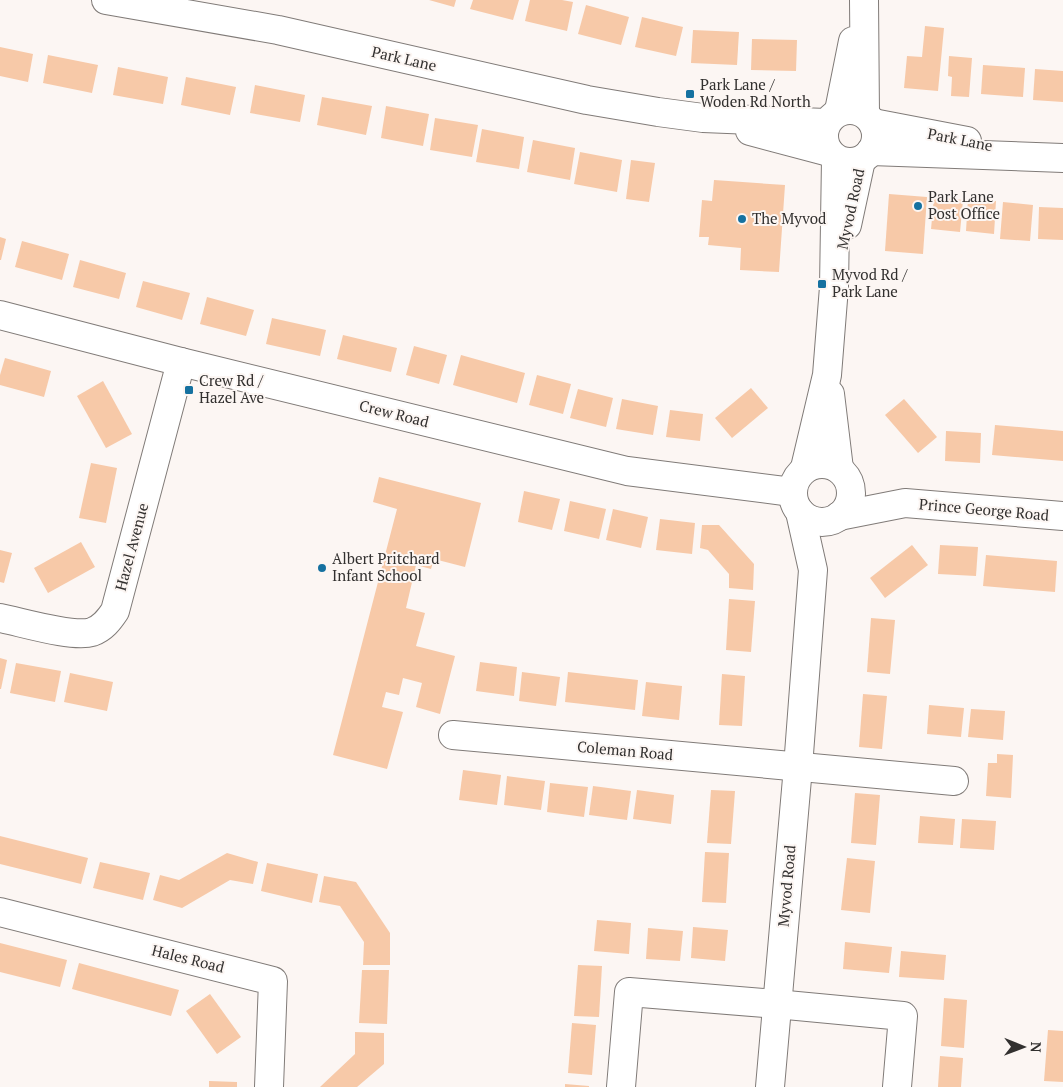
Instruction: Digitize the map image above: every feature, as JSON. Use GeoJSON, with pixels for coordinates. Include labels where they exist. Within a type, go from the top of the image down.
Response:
{"type":"FeatureCollection","features":[{"type":"Feature","properties":{"kind":"street","name":"Park Lane"},"geometry":{"type":"LineString","coordinates":[[106,0],[278,30],[587,100],[703,118],[849,156],[1055,158]]}},
{"type":"Feature","properties":{"kind":"street"},"geometry":{"type":"LineString","coordinates":[[849,156],[824,144],[823,133],[851,118],[863,0]]}},
{"type":"Feature","properties":{"kind":"street","name":"Park Lane"},"geometry":{"type":"LineString","coordinates":[[703,118],[851,118],[1055,158]]}},
{"type":"Feature","properties":{"kind":"street","name":"Myvod Road"},"geometry":{"type":"LineString","coordinates":[[805,468],[828,375],[834,287],[849,156],[875,143],[876,132],[851,118]]}},
{"type":"Feature","properties":{"kind":"street","name":"Crew Road"},"geometry":{"type":"LineString","coordinates":[[0,315],[181,362],[627,471],[796,502]]}},
{"type":"Feature","properties":{"kind":"street","name":"Hazel Avenue"},"geometry":{"type":"LineString","coordinates":[[0,618],[69,633],[91,632],[105,625],[115,612],[181,362]]}},
{"type":"Feature","properties":{"kind":"street","name":"Myvod Road"},"geometry":{"type":"LineString","coordinates":[[828,375],[843,473]]}},
{"type":"Feature","properties":{"kind":"street"},"geometry":{"type":"LineString","coordinates":[[814,464],[827,464],[843,473],[850,488],[849,504],[836,518],[825,522],[813,521],[796,502],[799,475],[805,468],[814,464]]}},
{"type":"Feature","properties":{"kind":"street","name":"Prince George Road"},"geometry":{"type":"LineString","coordinates":[[843,473],[905,503]]}},
{"type":"Feature","properties":{"kind":"street","name":"Myvod Road"},"geometry":{"type":"LineString","coordinates":[[770,1087],[813,570],[796,502]]}},
{"type":"Feature","properties":{"kind":"street","name":"Prince George Road"},"geometry":{"type":"LineString","coordinates":[[836,518],[905,503],[1063,516]]}},
{"type":"Feature","properties":{"kind":"street","name":"Myvod Road"},"geometry":{"type":"LineString","coordinates":[[813,570],[836,518]]}},
{"type":"Feature","properties":{"kind":"street","name":"Coleman Road"},"geometry":{"type":"LineString","coordinates":[[453,735],[798,767]]}},
{"type":"Feature","properties":{"kind":"street"},"geometry":{"type":"LineString","coordinates":[[798,767],[954,781]]}},
{"type":"Feature","properties":{"kind":"street","name":"Hales Road"},"geometry":{"type":"LineString","coordinates":[[0,912],[273,981],[269,1087]]}},
{"type":"Feature","properties":{"kind":"street"},"geometry":{"type":"LineString","coordinates":[[621,1087],[629,992],[903,1016],[897,1087]]}},
{"type":"Feature","properties":{"kind":"building"},"geometry":{"type":"Polygon","coordinates":[[[429,0],[456,0],[454,7],[429,0]]]}},
{"type":"Feature","properties":{"kind":"building"},"geometry":{"type":"Polygon","coordinates":[[[473,0],[519,0],[513,20],[470,9],[473,0]]]}},
{"type":"Feature","properties":{"kind":"building"},"geometry":{"type":"Polygon","coordinates":[[[530,0],[573,2],[567,31],[525,21],[530,0]]]}},
{"type":"Feature","properties":{"kind":"building"},"geometry":{"type":"Polygon","coordinates":[[[586,5],[629,17],[621,45],[578,34],[586,5]]]}},
{"type":"Feature","properties":{"kind":"building"},"geometry":{"type":"Polygon","coordinates":[[[642,17],[683,27],[676,56],[635,47],[642,17]]]}},
{"type":"Feature","properties":{"kind":"building"},"geometry":{"type":"Polygon","coordinates":[[[925,26],[944,28],[938,91],[904,88],[907,56],[922,57],[925,26]]]}},
{"type":"Feature","properties":{"kind":"building"},"geometry":{"type":"Polygon","coordinates":[[[693,30],[739,32],[737,65],[691,63],[693,30]]]}},
{"type":"Feature","properties":{"kind":"building"},"geometry":{"type":"Polygon","coordinates":[[[752,39],[797,40],[796,71],[751,70],[752,39]]]}},
{"type":"Feature","properties":{"kind":"building"},"geometry":{"type":"Polygon","coordinates":[[[0,47],[33,54],[28,82],[0,76],[0,47]]]}},
{"type":"Feature","properties":{"kind":"building"},"geometry":{"type":"Polygon","coordinates":[[[48,55],[98,65],[92,93],[43,83],[48,55]]]}},
{"type":"Feature","properties":{"kind":"building"},"geometry":{"type":"Polygon","coordinates":[[[949,56],[972,58],[969,97],[951,96],[952,77],[948,76],[949,56]]]}},
{"type":"Feature","properties":{"kind":"building"},"geometry":{"type":"Polygon","coordinates":[[[983,65],[1025,68],[1023,97],[981,94],[983,65]]]}},
{"type":"Feature","properties":{"kind":"building"},"geometry":{"type":"Polygon","coordinates":[[[118,67],[168,77],[163,104],[113,95],[118,67]]]}},
{"type":"Feature","properties":{"kind":"building"},"geometry":{"type":"Polygon","coordinates":[[[1035,69],[1063,71],[1063,102],[1033,100],[1035,69]]]}},
{"type":"Feature","properties":{"kind":"building"},"geometry":{"type":"Polygon","coordinates":[[[186,77],[236,87],[230,115],[181,105],[186,77]]]}},
{"type":"Feature","properties":{"kind":"building"},"geometry":{"type":"Polygon","coordinates":[[[255,85],[305,95],[300,122],[250,113],[255,85]]]}},
{"type":"Feature","properties":{"kind":"building"},"geometry":{"type":"Polygon","coordinates":[[[322,97],[372,106],[366,135],[317,125],[322,97]]]}},
{"type":"Feature","properties":{"kind":"building"},"geometry":{"type":"Polygon","coordinates":[[[386,106],[429,114],[423,146],[381,138],[386,106]]]}},
{"type":"Feature","properties":{"kind":"building"},"geometry":{"type":"Polygon","coordinates":[[[435,118],[478,125],[472,157],[430,150],[435,118]]]}},
{"type":"Feature","properties":{"kind":"building"},"geometry":{"type":"Polygon","coordinates":[[[482,129],[524,137],[519,169],[476,162],[482,129]]]}},
{"type":"Feature","properties":{"kind":"building"},"geometry":{"type":"Polygon","coordinates":[[[533,140],[575,148],[570,180],[527,172],[533,140]]]}},
{"type":"Feature","properties":{"kind":"building"},"geometry":{"type":"Polygon","coordinates":[[[580,152],[622,160],[617,192],[574,184],[580,152]]]}},
{"type":"Feature","properties":{"kind":"building"},"geometry":{"type":"Polygon","coordinates":[[[631,160],[655,163],[649,202],[626,199],[631,160]]]}},
{"type":"Feature","properties":{"kind":"building","name":"The Myvod"},"geometry":{"type":"Polygon","coordinates":[[[714,180],[785,185],[779,272],[740,270],[741,248],[708,245],[709,237],[699,237],[702,200],[712,201],[714,180]]]}},
{"type":"Feature","properties":{"kind":"building"},"geometry":{"type":"Polygon","coordinates":[[[889,194],[927,197],[923,254],[885,251],[889,194]]]}},
{"type":"Feature","properties":{"kind":"building"},"geometry":{"type":"Polygon","coordinates":[[[934,197],[963,200],[960,232],[931,229],[934,197]]]}},
{"type":"Feature","properties":{"kind":"building"},"geometry":{"type":"Polygon","coordinates":[[[968,199],[996,201],[994,234],[966,231],[968,199]]]}},
{"type":"Feature","properties":{"kind":"building"},"geometry":{"type":"Polygon","coordinates":[[[1003,202],[1033,205],[1030,241],[1000,239],[1003,202]]]}},
{"type":"Feature","properties":{"kind":"building"},"geometry":{"type":"Polygon","coordinates":[[[1039,207],[1063,208],[1063,240],[1038,239],[1039,207]]]}},
{"type":"Feature","properties":{"kind":"building"},"geometry":{"type":"Polygon","coordinates":[[[0,237],[6,239],[1,260],[0,260],[0,237]]]}},
{"type":"Feature","properties":{"kind":"building"},"geometry":{"type":"Polygon","coordinates":[[[22,241],[69,254],[62,280],[15,267],[22,241]]]}},
{"type":"Feature","properties":{"kind":"building"},"geometry":{"type":"Polygon","coordinates":[[[80,260],[126,273],[119,299],[73,287],[80,260]]]}},
{"type":"Feature","properties":{"kind":"building"},"geometry":{"type":"Polygon","coordinates":[[[143,281],[190,293],[182,320],[136,307],[143,281]]]}},
{"type":"Feature","properties":{"kind":"building"},"geometry":{"type":"Polygon","coordinates":[[[207,297],[254,310],[246,336],[200,324],[207,297]]]}},
{"type":"Feature","properties":{"kind":"building"},"geometry":{"type":"Polygon","coordinates":[[[272,318],[326,330],[320,356],[266,344],[272,318]]]}},
{"type":"Feature","properties":{"kind":"building"},"geometry":{"type":"Polygon","coordinates":[[[343,335],[397,348],[391,372],[337,359],[343,335]]]}},
{"type":"Feature","properties":{"kind":"building"},"geometry":{"type":"Polygon","coordinates":[[[414,346],[447,355],[439,384],[406,375],[414,346]]]}},
{"type":"Feature","properties":{"kind":"building"},"geometry":{"type":"Polygon","coordinates":[[[461,355],[525,373],[517,403],[453,385],[461,355]]]}},
{"type":"Feature","properties":{"kind":"building"},"geometry":{"type":"Polygon","coordinates":[[[5,358],[51,371],[44,397],[0,385],[0,375],[5,358]]]}},
{"type":"Feature","properties":{"kind":"building"},"geometry":{"type":"Polygon","coordinates":[[[537,375],[571,384],[563,414],[529,405],[537,375]]]}},
{"type":"Feature","properties":{"kind":"building"},"geometry":{"type":"Polygon","coordinates":[[[103,381],[132,434],[106,448],[77,396],[103,381]]]}},
{"type":"Feature","properties":{"kind":"building"},"geometry":{"type":"Polygon","coordinates":[[[751,388],[768,408],[732,438],[715,418],[751,388]]]}},
{"type":"Feature","properties":{"kind":"building"},"geometry":{"type":"Polygon","coordinates":[[[578,389],[613,398],[606,427],[570,418],[578,389]]]}},
{"type":"Feature","properties":{"kind":"building"},"geometry":{"type":"Polygon","coordinates":[[[622,399],[658,406],[653,435],[616,429],[622,399]]]}},
{"type":"Feature","properties":{"kind":"building"},"geometry":{"type":"Polygon","coordinates":[[[904,399],[937,437],[918,453],[885,415],[904,399]]]}},
{"type":"Feature","properties":{"kind":"building"},"geometry":{"type":"Polygon","coordinates":[[[670,410],[703,414],[700,441],[666,437],[670,410]]]}},
{"type":"Feature","properties":{"kind":"building"},"geometry":{"type":"Polygon","coordinates":[[[995,425],[1063,431],[1063,461],[992,455],[995,425]]]}},
{"type":"Feature","properties":{"kind":"building"},"geometry":{"type":"Polygon","coordinates":[[[946,431],[981,433],[980,463],[945,461],[946,431]]]}},
{"type":"Feature","properties":{"kind":"building"},"geometry":{"type":"Polygon","coordinates":[[[91,463],[117,468],[106,523],[79,518],[91,463]]]}},
{"type":"Feature","properties":{"kind":"building"},"geometry":{"type":"Polygon","coordinates":[[[379,477],[481,503],[465,567],[434,559],[431,569],[416,565],[406,608],[425,613],[416,646],[455,656],[440,714],[416,707],[422,683],[403,678],[399,695],[386,692],[382,707],[403,712],[387,769],[333,755],[397,509],[373,502],[379,477]]]}},
{"type":"Feature","properties":{"kind":"building"},"geometry":{"type":"Polygon","coordinates":[[[524,491],[560,499],[552,530],[518,522],[524,491]]]}},
{"type":"Feature","properties":{"kind":"building"},"geometry":{"type":"Polygon","coordinates":[[[570,501],[606,509],[599,539],[564,531],[570,501]]]}},
{"type":"Feature","properties":{"kind":"building"},"geometry":{"type":"Polygon","coordinates":[[[613,509],[648,517],[641,548],[606,540],[613,509]]]}},
{"type":"Feature","properties":{"kind":"building"},"geometry":{"type":"Polygon","coordinates":[[[660,519],[695,523],[692,554],[656,550],[660,519]]]}},
{"type":"Feature","properties":{"kind":"building"},"geometry":{"type":"Polygon","coordinates":[[[702,525],[719,525],[754,564],[753,590],[729,588],[729,574],[708,550],[700,548],[702,525]]]}},
{"type":"Feature","properties":{"kind":"building"},"geometry":{"type":"Polygon","coordinates":[[[81,542],[95,567],[48,593],[34,568],[81,542]]]}},
{"type":"Feature","properties":{"kind":"building"},"geometry":{"type":"Polygon","coordinates":[[[912,545],[928,565],[885,598],[870,578],[912,545]]]}},
{"type":"Feature","properties":{"kind":"building"},"geometry":{"type":"Polygon","coordinates":[[[940,545],[978,547],[976,576],[938,574],[940,545]]]}},
{"type":"Feature","properties":{"kind":"building"},"geometry":{"type":"Polygon","coordinates":[[[0,550],[12,553],[4,583],[0,582],[0,550]]]}},
{"type":"Feature","properties":{"kind":"building"},"geometry":{"type":"Polygon","coordinates":[[[986,555],[1057,561],[1055,592],[983,586],[986,555]]]}},
{"type":"Feature","properties":{"kind":"building"},"geometry":{"type":"Polygon","coordinates":[[[729,599],[755,601],[751,652],[726,650],[729,599]]]}},
{"type":"Feature","properties":{"kind":"building"},"geometry":{"type":"Polygon","coordinates":[[[871,618],[895,620],[890,674],[867,672],[871,618]]]}},
{"type":"Feature","properties":{"kind":"building"},"geometry":{"type":"Polygon","coordinates":[[[0,658],[7,660],[1,689],[0,689],[0,658]]]}},
{"type":"Feature","properties":{"kind":"building"},"geometry":{"type":"Polygon","coordinates":[[[480,662],[517,667],[514,696],[476,691],[480,662]]]}},
{"type":"Feature","properties":{"kind":"building"},"geometry":{"type":"Polygon","coordinates":[[[16,663],[61,671],[55,702],[10,693],[16,663]]]}},
{"type":"Feature","properties":{"kind":"building"},"geometry":{"type":"Polygon","coordinates":[[[522,672],[560,677],[556,706],[519,701],[522,672]]]}},
{"type":"Feature","properties":{"kind":"building"},"geometry":{"type":"Polygon","coordinates":[[[568,672],[638,680],[635,710],[565,702],[568,672]]]}},
{"type":"Feature","properties":{"kind":"building"},"geometry":{"type":"Polygon","coordinates":[[[70,673],[113,682],[107,711],[64,702],[70,673]]]}},
{"type":"Feature","properties":{"kind":"building"},"geometry":{"type":"Polygon","coordinates":[[[722,674],[745,676],[742,726],[719,725],[722,674]]]}},
{"type":"Feature","properties":{"kind":"building"},"geometry":{"type":"Polygon","coordinates":[[[646,682],[682,686],[679,720],[642,716],[646,682]]]}},
{"type":"Feature","properties":{"kind":"building"},"geometry":{"type":"Polygon","coordinates":[[[863,694],[887,696],[882,749],[859,747],[863,694]]]}},
{"type":"Feature","properties":{"kind":"building"},"geometry":{"type":"Polygon","coordinates":[[[929,705],[964,708],[961,737],[927,734],[929,705]]]}},
{"type":"Feature","properties":{"kind":"building"},"geometry":{"type":"Polygon","coordinates":[[[971,709],[1005,711],[1003,740],[968,737],[971,709]]]}},
{"type":"Feature","properties":{"kind":"building"},"geometry":{"type":"Polygon","coordinates":[[[997,754],[1013,755],[1011,798],[986,796],[988,763],[997,763],[997,754]]]}},
{"type":"Feature","properties":{"kind":"building"},"geometry":{"type":"Polygon","coordinates":[[[463,770],[501,775],[497,805],[459,800],[463,770]]]}},
{"type":"Feature","properties":{"kind":"building"},"geometry":{"type":"Polygon","coordinates":[[[507,776],[545,781],[541,810],[504,805],[507,776]]]}},
{"type":"Feature","properties":{"kind":"building"},"geometry":{"type":"Polygon","coordinates":[[[550,783],[588,787],[584,817],[547,812],[550,783]]]}},
{"type":"Feature","properties":{"kind":"building"},"geometry":{"type":"Polygon","coordinates":[[[593,786],[631,791],[627,820],[589,815],[593,786]]]}},
{"type":"Feature","properties":{"kind":"building"},"geometry":{"type":"Polygon","coordinates":[[[637,790],[674,795],[671,824],[633,819],[637,790]]]}},
{"type":"Feature","properties":{"kind":"building"},"geometry":{"type":"Polygon","coordinates":[[[711,790],[735,791],[731,844],[707,843],[711,790]]]}},
{"type":"Feature","properties":{"kind":"building"},"geometry":{"type":"Polygon","coordinates":[[[855,793],[880,795],[876,845],[851,843],[855,793]]]}},
{"type":"Feature","properties":{"kind":"building"},"geometry":{"type":"Polygon","coordinates":[[[920,816],[955,819],[953,845],[918,843],[920,816]]]}},
{"type":"Feature","properties":{"kind":"building"},"geometry":{"type":"Polygon","coordinates":[[[962,819],[996,821],[994,850],[960,848],[962,819]]]}},
{"type":"Feature","properties":{"kind":"building"},"geometry":{"type":"Polygon","coordinates":[[[0,836],[88,858],[81,884],[0,864],[0,836]]]}},
{"type":"Feature","properties":{"kind":"building"},"geometry":{"type":"Polygon","coordinates":[[[705,852],[729,853],[726,903],[702,902],[705,852]]]}},
{"type":"Feature","properties":{"kind":"building"},"geometry":{"type":"Polygon","coordinates":[[[227,853],[258,862],[253,884],[230,880],[182,908],[153,900],[160,875],[179,880],[227,853]]]}},
{"type":"Feature","properties":{"kind":"building"},"geometry":{"type":"Polygon","coordinates":[[[847,858],[875,861],[870,913],[841,910],[847,858]]]}},
{"type":"Feature","properties":{"kind":"building"},"geometry":{"type":"Polygon","coordinates":[[[100,862],[150,873],[143,900],[93,888],[100,862]]]}},
{"type":"Feature","properties":{"kind":"building"},"geometry":{"type":"Polygon","coordinates":[[[267,863],[318,874],[312,903],[261,891],[267,863]]]}},
{"type":"Feature","properties":{"kind":"building"},"geometry":{"type":"Polygon","coordinates":[[[324,876],[356,882],[390,933],[390,965],[363,965],[364,942],[340,906],[319,902],[324,876]]]}},
{"type":"Feature","properties":{"kind":"building"},"geometry":{"type":"Polygon","coordinates":[[[597,920],[631,923],[629,954],[594,951],[597,920]]]}},
{"type":"Feature","properties":{"kind":"building"},"geometry":{"type":"Polygon","coordinates":[[[693,927],[728,930],[725,961],[691,958],[693,927]]]}},
{"type":"Feature","properties":{"kind":"building"},"geometry":{"type":"Polygon","coordinates":[[[648,928],[683,931],[680,961],[646,959],[648,928]]]}},
{"type":"Feature","properties":{"kind":"building"},"geometry":{"type":"Polygon","coordinates":[[[845,942],[892,947],[889,973],[843,969],[845,942]]]}},
{"type":"Feature","properties":{"kind":"building"},"geometry":{"type":"Polygon","coordinates":[[[0,943],[67,960],[60,987],[0,972],[0,943]]]}},
{"type":"Feature","properties":{"kind":"building"},"geometry":{"type":"Polygon","coordinates":[[[901,951],[946,955],[944,980],[899,977],[901,951]]]}},
{"type":"Feature","properties":{"kind":"building"},"geometry":{"type":"Polygon","coordinates":[[[79,963],[179,990],[171,1016],[72,989],[79,963]]]}},
{"type":"Feature","properties":{"kind":"building"},"geometry":{"type":"Polygon","coordinates":[[[578,965],[602,966],[599,1017],[574,1016],[578,965]]]}},
{"type":"Feature","properties":{"kind":"building"},"geometry":{"type":"Polygon","coordinates":[[[362,970],[389,970],[387,1024],[359,1023],[362,970]]]}},
{"type":"Feature","properties":{"kind":"building"},"geometry":{"type":"Polygon","coordinates":[[[210,994],[241,1037],[217,1054],[186,1011],[210,994]]]}},
{"type":"Feature","properties":{"kind":"building"},"geometry":{"type":"Polygon","coordinates":[[[944,998],[967,1000],[964,1048],[941,1046],[944,998]]]}},
{"type":"Feature","properties":{"kind":"building"},"geometry":{"type":"Polygon","coordinates":[[[572,1023],[596,1025],[592,1075],[568,1073],[572,1023]]]}},
{"type":"Feature","properties":{"kind":"building"},"geometry":{"type":"Polygon","coordinates":[[[1048,1030],[1063,1031],[1063,1082],[1044,1081],[1048,1030]]]}},
{"type":"Feature","properties":{"kind":"building"},"geometry":{"type":"Polygon","coordinates":[[[355,1032],[384,1033],[384,1064],[357,1087],[320,1087],[355,1054],[355,1032]]]}},
{"type":"Feature","properties":{"kind":"building"},"geometry":{"type":"Polygon","coordinates":[[[940,1056],[963,1058],[961,1087],[938,1087],[940,1056]]]}},
{"type":"Feature","properties":{"kind":"building"},"geometry":{"type":"Polygon","coordinates":[[[209,1081],[237,1082],[237,1087],[209,1087],[209,1081]]]}},
{"type":"Feature","properties":{"kind":"building"},"geometry":{"type":"Polygon","coordinates":[[[565,1084],[589,1086],[589,1087],[565,1087],[565,1084]]]}},
{"type":"Feature","properties":{"kind":"place","name":"Park Lane / Woden Rd North"},"geometry":{"type":"Point","coordinates":[690,94]}},
{"type":"Feature","properties":{"kind":"place","name":"Park Lane Post Office"},"geometry":{"type":"Point","coordinates":[918,206]}},
{"type":"Feature","properties":{"kind":"place","name":"The Myvod"},"geometry":{"type":"Point","coordinates":[742,219]}},
{"type":"Feature","properties":{"kind":"place","name":"Myvod Rd / Park Lane"},"geometry":{"type":"Point","coordinates":[822,284]}},
{"type":"Feature","properties":{"kind":"place","name":"Crew Rd / Hazel Ave"},"geometry":{"type":"Point","coordinates":[189,390]}},
{"type":"Feature","properties":{"kind":"place","name":"Albert Pritchard Infant School"},"geometry":{"type":"Point","coordinates":[322,568]}}]}
